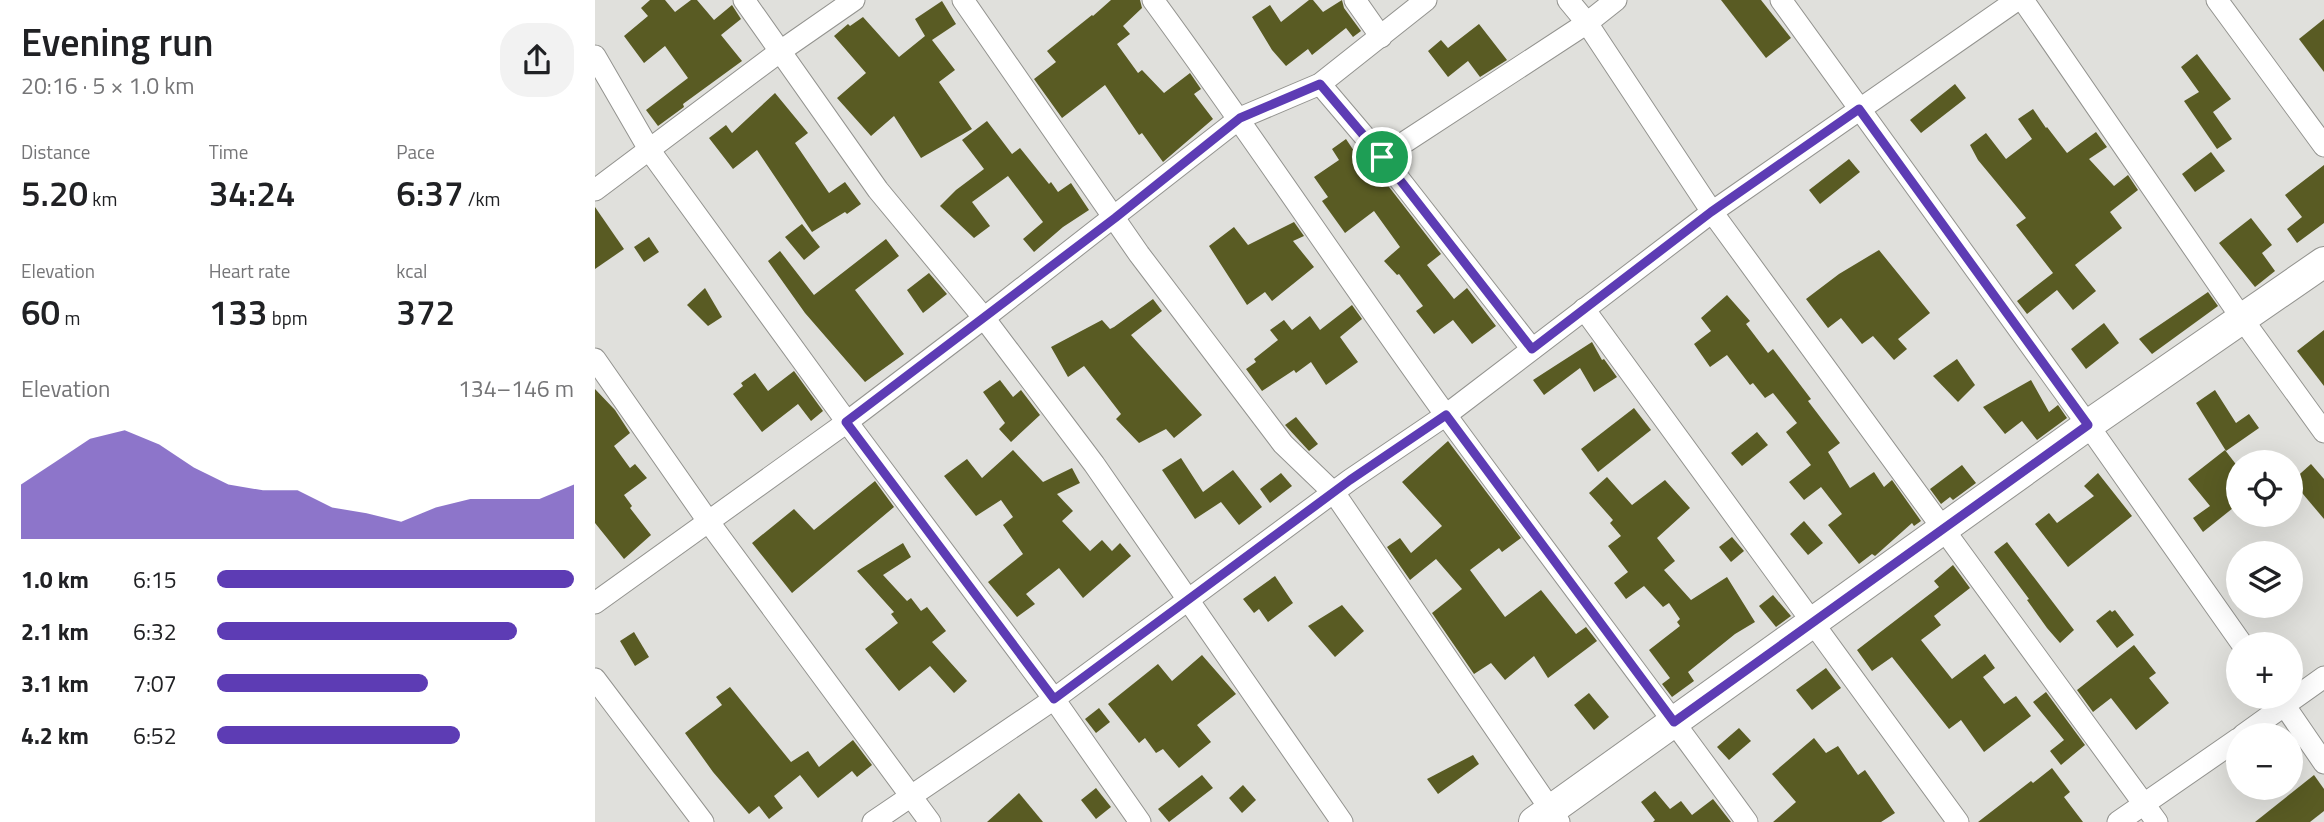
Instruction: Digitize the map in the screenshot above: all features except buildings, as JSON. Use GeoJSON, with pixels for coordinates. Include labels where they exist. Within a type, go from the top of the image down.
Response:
{"type":"FeatureCollection","features":[{"type":"Feature","properties":{"kind":"street"},"geometry":{"type":"LineString","coordinates":[[744,0],[782,50],[878,190],[984,318],[1094,464],[1342,822]]}},
{"type":"Feature","properties":{"kind":"street"},"geometry":{"type":"LineString","coordinates":[[595,190],[782,50],[854,0]]}},
{"type":"Feature","properties":{"kind":"street"},"geometry":{"type":"LineString","coordinates":[[963,0],[1139,254],[1283,444],[1335,494],[1548,818],[1812,622],[2088,425],[2324,262]]}},
{"type":"Feature","properties":{"kind":"street"},"geometry":{"type":"LineString","coordinates":[[1153,0],[1240,118],[1319,236],[1446,415],[1747,822]]}},
{"type":"Feature","properties":{"kind":"street"},"geometry":{"type":"LineString","coordinates":[[1355,0],[1381,37]]}},
{"type":"Feature","properties":{"kind":"street"},"geometry":{"type":"LineString","coordinates":[[595,603],[846,422],[1115,218],[1240,118],[1320,84],[1426,0]]}},
{"type":"Feature","properties":{"kind":"street"},"geometry":{"type":"LineString","coordinates":[[1568,0],[1587,23],[1711,212],[2157,822]]}},
{"type":"Feature","properties":{"kind":"street"},"geometry":{"type":"LineString","coordinates":[[1382,157],[1587,23],[1616,0]]}},
{"type":"Feature","properties":{"kind":"street"},"geometry":{"type":"LineString","coordinates":[[1781,0],[2088,425],[2234,632]]}},
{"type":"Feature","properties":{"kind":"street"},"geometry":{"type":"LineString","coordinates":[[873,822],[1054,699],[1335,494],[1350,480],[1446,415],[1711,212],[2017,0]]}},
{"type":"Feature","properties":{"kind":"street"},"geometry":{"type":"LineString","coordinates":[[2022,0],[2243,320],[2324,432]]}},
{"type":"Feature","properties":{"kind":"street"},"geometry":{"type":"LineString","coordinates":[[2217,0],[2324,146]]}},
{"type":"Feature","properties":{"kind":"street"},"geometry":{"type":"LineString","coordinates":[[595,56],[650,151],[846,422],[1054,699],[1140,822]]}},
{"type":"Feature","properties":{"kind":"street"},"geometry":{"type":"LineString","coordinates":[[1320,84],[1382,157],[1532,349]]}},
{"type":"Feature","properties":{"kind":"street"},"geometry":{"type":"LineString","coordinates":[[1584,309],[1958,822]]}},
{"type":"Feature","properties":{"kind":"street"},"geometry":{"type":"LineString","coordinates":[[595,359],[708,521],[929,822]]}},
{"type":"Feature","properties":{"kind":"street"},"geometry":{"type":"LineString","coordinates":[[2303,689],[2324,677]]}},
{"type":"Feature","properties":{"kind":"street"},"geometry":{"type":"LineString","coordinates":[[595,679],[703,822]]}},
{"type":"Feature","properties":{"kind":"street"},"geometry":{"type":"LineString","coordinates":[[2256,723],[2272,709]]}},
{"type":"Feature","properties":{"kind":"street"},"geometry":{"type":"LineString","coordinates":[[2287,709],[2324,763]]}},
{"type":"Feature","properties":{"kind":"street"},"geometry":{"type":"LineString","coordinates":[[2117,822],[2226,747]]}},
{"type":"Feature","properties":{"kind":"route"},"geometry":{"type":"LineString","coordinates":[[1320,84],[1382,157],[1532,349],[1711,212],[1859,109],[2088,425],[1674,722],[1446,415],[1350,480],[1335,494],[1054,699],[846,422],[1115,218],[1240,118],[1320,84]]}}]}
